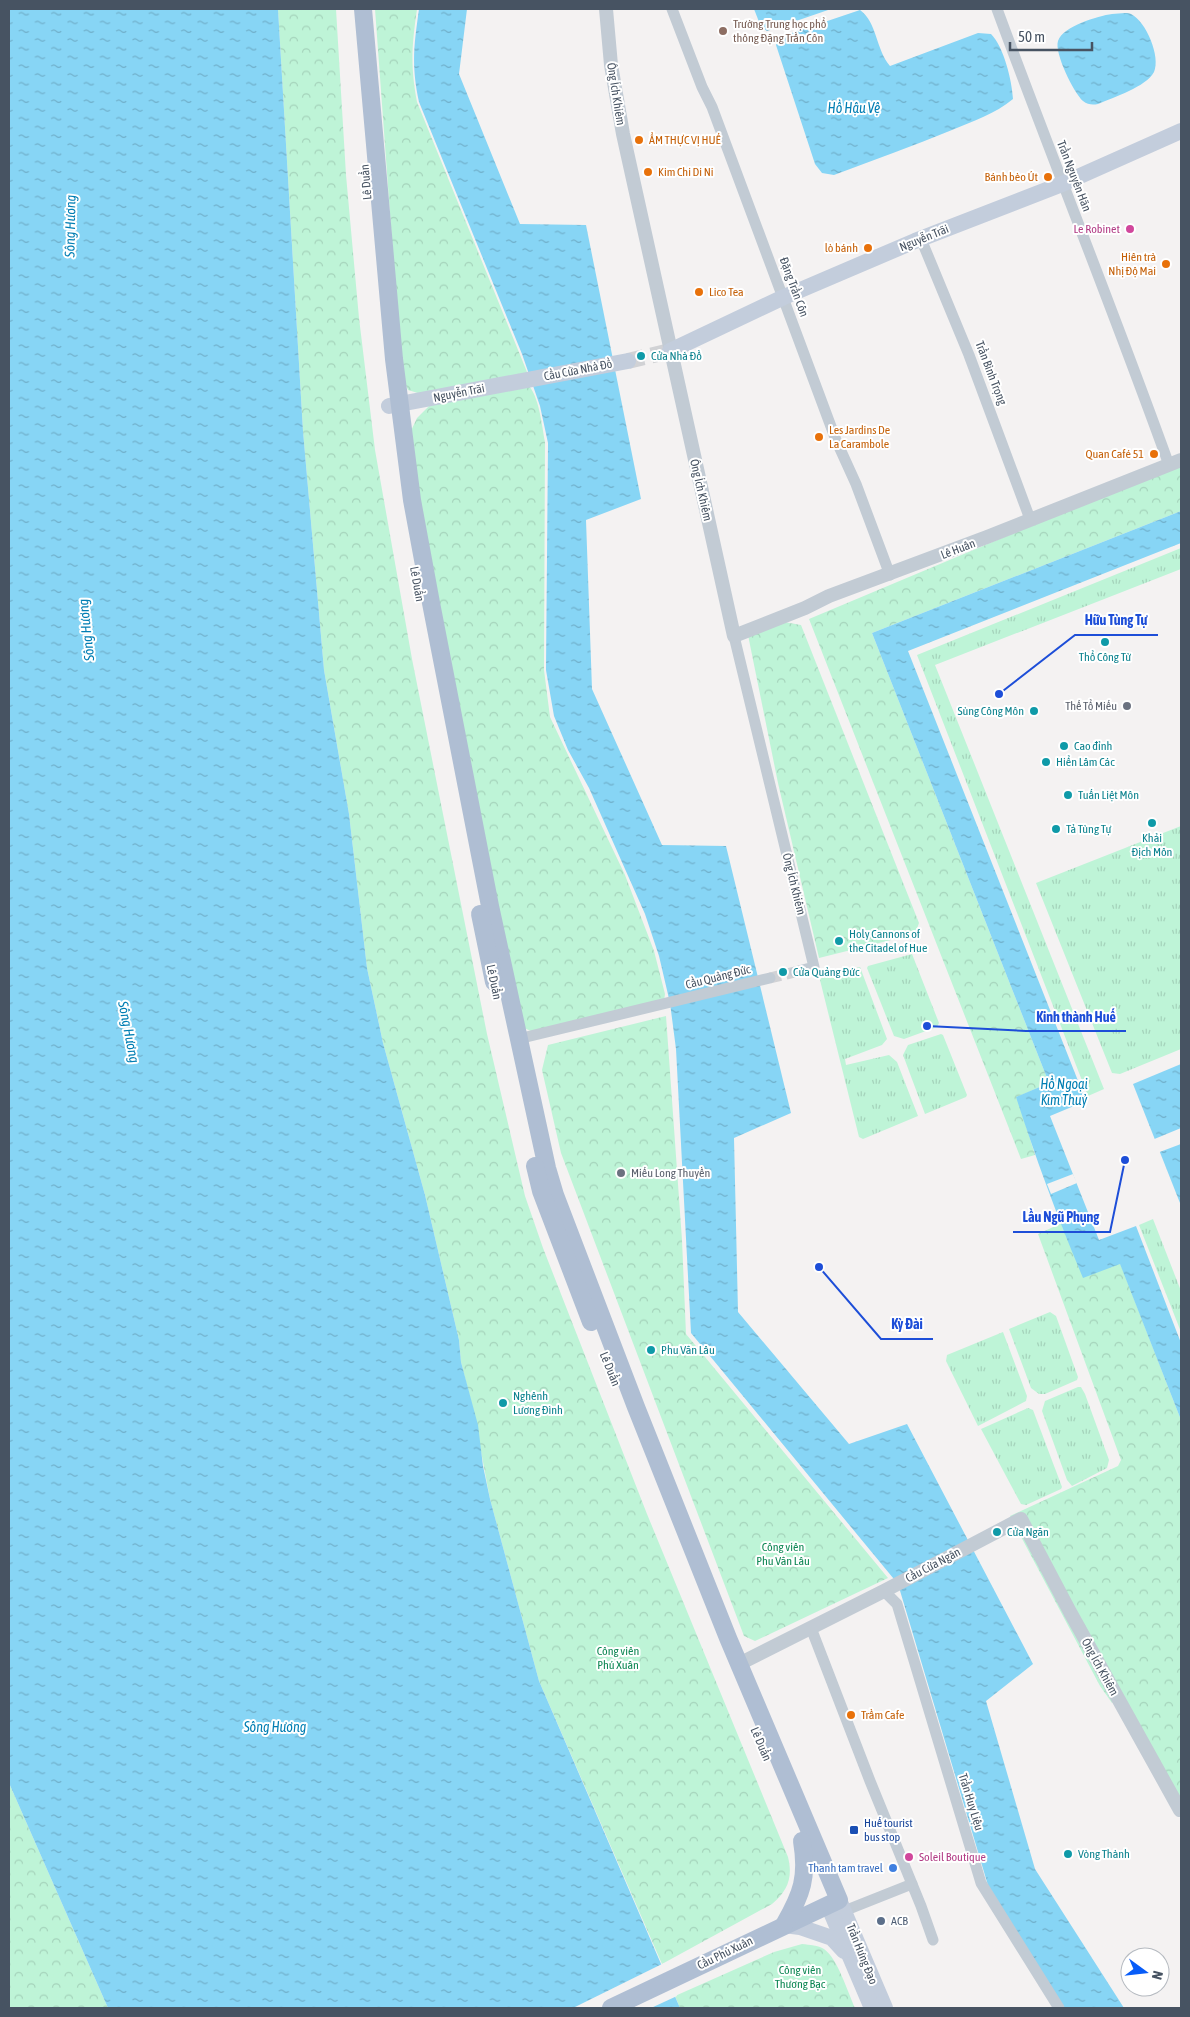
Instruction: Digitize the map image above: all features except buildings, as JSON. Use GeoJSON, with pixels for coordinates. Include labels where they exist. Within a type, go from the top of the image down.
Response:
{"type":"FeatureCollection","features":[{"type":"Feature","properties":{"kind":"main road","name":"Lê Duẩn"},"geometry":{"type":"LineString","coordinates":[[352,9],[378,315],[394,405]]}},
{"type":"Feature","properties":{"kind":"main road","name":"Lê Duẩn"},"geometry":{"type":"LineString","coordinates":[[363,9],[391,330],[396,461],[416,582],[485,940],[555,1195],[802,1841],[837,1905]]}},
{"type":"Feature","properties":{"kind":"main road","name":"Nguyễn Trãi"},"geometry":{"type":"LineString","coordinates":[[670,351],[784,297],[921,239],[1062,184],[1181,131]]}},
{"type":"Feature","properties":{"kind":"main road","name":"Cầu Cửa Nhà Đồ"},"geometry":{"type":"LineString","coordinates":[[528,380],[628,361]]}},
{"type":"Feature","properties":{"kind":"main road","name":"Nguyễn Trãi"},"geometry":{"type":"LineString","coordinates":[[394,405],[528,380]]}},
{"type":"Feature","properties":{"kind":"main road","name":"Lê Duẩn"},"geometry":{"type":"LineString","coordinates":[[734,1666],[837,1905]]}},
{"type":"Feature","properties":{"kind":"main road"},"geometry":{"type":"LineString","coordinates":[[802,1841],[805,1869],[802,1890],[784,1925],[800,1927],[832,1938],[850,1958]]}},
{"type":"Feature","properties":{"kind":"main road","name":"Cầu Phú Xuân"},"geometry":{"type":"LineString","coordinates":[[611,2008],[784,1925],[837,1905]]}},
{"type":"Feature","properties":{"kind":"main road","name":"Trần Hưng Đạo"},"geometry":{"type":"LineString","coordinates":[[837,1905],[850,1958],[872,2008]]}},
{"type":"Feature","properties":{"kind":"main road","name":"Trần Hưng Đạo"},"geometry":{"type":"LineString","coordinates":[[837,1905],[885,2008]]}},
{"type":"Feature","properties":{"kind":"street","name":"Ông Ích Khiêm"},"geometry":{"type":"LineString","coordinates":[[606,9],[611,65],[623,134],[670,351],[734,636],[814,967],[795,972]]}},
{"type":"Feature","properties":{"kind":"street","name":"Đặng Trần Côn"},"geometry":{"type":"LineString","coordinates":[[672,9],[702,87],[712,107],[836,440],[856,484],[890,575]]}},
{"type":"Feature","properties":{"kind":"street","name":"Trần Nguyên Hãn"},"geometry":{"type":"LineString","coordinates":[[997,9],[1062,184],[1132,362],[1175,462]]}},
{"type":"Feature","properties":{"kind":"street","name":"Trần Bình Trọng"},"geometry":{"type":"LineString","coordinates":[[921,239],[969,355],[1030,519]]}},
{"type":"Feature","properties":{"kind":"street","name":"Lê Huân"},"geometry":{"type":"LineString","coordinates":[[734,636],[805,608],[829,596],[890,575],[1175,462]]}},
{"type":"Feature","properties":{"kind":"street","name":"Cầu Quảng Đức"},"geometry":{"type":"LineString","coordinates":[[512,1041],[770,978]]}},
{"type":"Feature","properties":{"kind":"street","name":"Ông Ích Khiêm"},"geometry":{"type":"LineString","coordinates":[[1021,1519],[1070,1612],[1181,1812]]}},
{"type":"Feature","properties":{"kind":"street","name":"Cầu Cửa Ngăn"},"geometry":{"type":"LineString","coordinates":[[888,1589],[1021,1519]]}},
{"type":"Feature","properties":{"kind":"street"},"geometry":{"type":"LineString","coordinates":[[734,1666],[888,1589]]}},
{"type":"Feature","properties":{"kind":"street","name":"Trần Huy Liệu"},"geometry":{"type":"LineString","coordinates":[[888,1589],[897,1604],[981,1883],[1059,2008]]}},
{"type":"Feature","properties":{"kind":"street"},"geometry":{"type":"LineString","coordinates":[[811,1628],[933,1940]]}},
{"type":"Feature","properties":{"kind":"street"},"geometry":{"type":"LineString","coordinates":[[837,1905],[912,1884]]}},
{"type":"Feature","properties":{"kind":"green space","name":"Công viên Phú Xuân"},"geometry":{"type":"Polygon","coordinates":[[[278,9],[336,9],[346,175],[359,318],[375,450],[412,659],[487,1034],[525,1196],[543,1248],[647,1514],[788,1857],[790,1871],[788,1883],[782,1894],[772,1904],[662,1964],[539,1681],[490,1499],[473,1409],[461,1362],[459,1340],[425,1195],[383,1043],[367,968],[349,814],[324,670],[303,431],[278,9]]]}},
{"type":"Feature","properties":{"kind":"green space"},"geometry":{"type":"Polygon","coordinates":[[[375,9],[417,9],[412,55],[417,102],[527,372],[525,376],[421,394],[408,390],[402,377],[375,9]]]}},
{"type":"Feature","properties":{"kind":"green space"},"geometry":{"type":"Polygon","coordinates":[[[527,384],[537,403],[545,442],[544,670],[550,717],[625,875],[654,951],[665,994],[664,1001],[531,1031],[524,1028],[519,1020],[441,618],[409,435],[417,418],[430,405],[527,384]]]}},
{"type":"Feature","properties":{"kind":"green space"},"geometry":{"type":"Polygon","coordinates":[[[1181,463],[1181,511],[872,633],[1049,1083],[1017,1097],[1035,1155],[1021,1159],[809,619],[1181,463]]]}},
{"type":"Feature","properties":{"kind":"green space"},"geometry":{"type":"Polygon","coordinates":[[[1181,548],[1181,569],[935,665],[1104,1089],[1088,1096],[917,655],[1181,548]]]}},
{"type":"Feature","properties":{"kind":"green space"},"geometry":{"type":"Polygon","coordinates":[[[784,622],[801,625],[919,923],[915,934],[819,958],[778,783],[748,635],[784,622]]]}},
{"type":"Feature","properties":{"kind":"green space"},"geometry":{"type":"Polygon","coordinates":[[[1181,826],[1181,1049],[1120,1074],[1112,1073],[1036,883],[1181,826]]]}},
{"type":"Feature","properties":{"kind":"green space"},"geometry":{"type":"Polygon","coordinates":[[[912,954],[939,1023],[937,1027],[904,1039],[894,1036],[867,968],[868,966],[912,954]]]}},
{"type":"Feature","properties":{"kind":"green space"},"geometry":{"type":"Polygon","coordinates":[[[860,967],[887,1039],[882,1045],[845,1059],[846,1065],[889,1055],[897,1062],[918,1116],[863,1139],[859,1137],[820,980],[823,976],[860,967]]]}},
{"type":"Feature","properties":{"kind":"green space","name":"Công viên Phu Văn Lâu"},"geometry":{"type":"Polygon","coordinates":[[[666,1016],[682,1240],[686,1334],[888,1578],[755,1641],[744,1636],[561,1153],[542,1070],[548,1045],[666,1016]]]}},
{"type":"Feature","properties":{"kind":"green space"},"geometry":{"type":"Polygon","coordinates":[[[941,1034],[967,1095],[925,1114],[903,1055],[908,1045],[941,1034]]]}},
{"type":"Feature","properties":{"kind":"green space"},"geometry":{"type":"Polygon","coordinates":[[[1153,1219],[1181,1291],[1181,1332],[1139,1225],[1153,1219]]]}},
{"type":"Feature","properties":{"kind":"green space"},"geometry":{"type":"Polygon","coordinates":[[[1062,1223],[1063,1230],[1120,1263],[1181,1420],[1181,1802],[1118,1695],[1112,1703],[1100,1686],[1010,1516],[1118,1466],[1121,1460],[1038,1234],[1062,1223]]]}},
{"type":"Feature","properties":{"kind":"green space"},"geometry":{"type":"Polygon","coordinates":[[[1050,1312],[1056,1316],[1078,1377],[1077,1380],[1045,1394],[1039,1394],[1031,1388],[1009,1329],[1050,1312]]]}},
{"type":"Feature","properties":{"kind":"green space"},"geometry":{"type":"Polygon","coordinates":[[[1003,1332],[1027,1396],[1026,1401],[978,1426],[946,1361],[947,1355],[1003,1332]]]}},
{"type":"Feature","properties":{"kind":"green space"},"geometry":{"type":"Polygon","coordinates":[[[1081,1387],[1085,1394],[1109,1460],[1107,1468],[1072,1486],[1067,1480],[1042,1411],[1045,1401],[1081,1387]]]}},
{"type":"Feature","properties":{"kind":"green space"},"geometry":{"type":"Polygon","coordinates":[[[1028,1408],[1033,1410],[1062,1487],[1026,1505],[1021,1504],[981,1429],[1028,1408]]]}},
{"type":"Feature","properties":{"kind":"green space"},"geometry":{"type":"Polygon","coordinates":[[[9,1783],[108,2008],[9,2008],[9,1783]]]}},
{"type":"Feature","properties":{"kind":"green space","name":"Công viên Thương Bạc"},"geometry":{"type":"Polygon","coordinates":[[[802,1944],[814,1945],[824,1949],[834,1960],[855,2008],[680,2008],[675,1996],[774,1952],[802,1944]]]}},
{"type":"Feature","properties":{"kind":"water","name":"Sông Hương"},"geometry":{"type":"Polygon","coordinates":[[[9,9],[278,9],[303,431],[324,670],[349,814],[367,968],[383,1043],[425,1195],[459,1340],[461,1362],[478,1425],[483,1466],[490,1499],[539,1681],[680,2008],[108,2008],[9,1783],[9,9]]]}},
{"type":"Feature","properties":{"kind":"water"},"geometry":{"type":"Polygon","coordinates":[[[419,9],[467,9],[459,74],[520,224],[586,225],[641,499],[586,520],[592,689],[662,845],[726,846],[791,1113],[734,1138],[738,1312],[849,1444],[907,1424],[1033,1664],[986,1701],[1035,1869],[1124,2008],[1063,2008],[990,1892],[898,1584],[691,1333],[676,1049],[670,1003],[659,956],[645,914],[589,788],[568,750],[554,716],[546,670],[548,443],[540,406],[522,354],[419,102],[414,55],[419,9]]]}},
{"type":"Feature","properties":{"kind":"water"},"geometry":{"type":"Polygon","coordinates":[[[754,9],[831,9],[767,31],[761,27],[754,9]]]}},
{"type":"Feature","properties":{"kind":"water","name":"Hồ Hậu Vệ"},"geometry":{"type":"Polygon","coordinates":[[[860,10],[870,22],[885,59],[890,66],[978,33],[991,34],[1000,47],[1011,83],[1013,99],[984,117],[923,142],[834,175],[822,173],[815,164],[776,45],[780,37],[860,10]]]}},
{"type":"Feature","properties":{"kind":"water"},"geometry":{"type":"Polygon","coordinates":[[[1112,14],[1131,14],[1137,18],[1151,40],[1156,65],[1150,77],[1137,87],[1092,105],[1079,97],[1070,82],[1059,54],[1058,41],[1061,36],[1074,26],[1090,19],[1112,14]]]}},
{"type":"Feature","properties":{"kind":"water","name":"Hồ Ngoại Kim Thuỷ"},"geometry":{"type":"Polygon","coordinates":[[[1181,511],[1181,543],[908,651],[1086,1101],[1050,1116],[1099,1240],[1136,1226],[1181,1343],[1181,1420],[1120,1264],[1083,1278],[1065,1234],[1039,1166],[1016,1097],[1049,1083],[872,633],[1181,511]]]}},
{"type":"Feature","properties":{"kind":"water"},"geometry":{"type":"Polygon","coordinates":[[[1181,1064],[1181,1203],[1180,1203],[1133,1084],[1181,1064]]]}},
{"type":"Feature","properties":{"kind":"pier"},"geometry":{"type":"Polygon","coordinates":[[[1181,1128],[1181,1144],[1157,1153],[1152,1140],[1181,1128]]]}},
{"type":"Feature","properties":{"kind":"pier"},"geometry":{"type":"Polygon","coordinates":[[[1073,1174],[1077,1183],[1051,1194],[1047,1184],[1073,1174]]]}},
{"type":"Feature","properties":{"kind":"pier"},"geometry":{"type":"Polygon","coordinates":[[[664,1963],[677,1996],[651,2008],[573,2008],[664,1963]]]}},
{"type":"Feature","properties":{"kind":"tunnel"},"geometry":{"type":"LineString","coordinates":[[628,361],[670,351]]}},
{"type":"Feature","properties":{"kind":"tunnel"},"geometry":{"type":"LineString","coordinates":[[770,978],[795,972]]}},
{"type":"Feature","properties":{"kind":"place","name":"Trường Trung học phổ thông Đặng Trần Côn"},"geometry":{"type":"Point","coordinates":[723,31]}},
{"type":"Feature","properties":{"kind":"place","name":"ẨM THỰC VỊ HUẾ"},"geometry":{"type":"Point","coordinates":[639,140]}},
{"type":"Feature","properties":{"kind":"place","name":"Kim Chi Di Ni"},"geometry":{"type":"Point","coordinates":[648,172]}},
{"type":"Feature","properties":{"kind":"place","name":"Bánh bèo Út"},"geometry":{"type":"Point","coordinates":[1048,177]}},
{"type":"Feature","properties":{"kind":"place","name":"Le Robinet"},"geometry":{"type":"Point","coordinates":[1130,229]}},
{"type":"Feature","properties":{"kind":"place","name":"lò bánh"},"geometry":{"type":"Point","coordinates":[868,248]}},
{"type":"Feature","properties":{"kind":"place","name":"Hiên trà Nhị Độ Mai"},"geometry":{"type":"Point","coordinates":[1166,264]}},
{"type":"Feature","properties":{"kind":"place","name":"Lico Tea"},"geometry":{"type":"Point","coordinates":[699,292]}},
{"type":"Feature","properties":{"kind":"place","name":"Cửa Nhà Đồ"},"geometry":{"type":"Point","coordinates":[641,356]}},
{"type":"Feature","properties":{"kind":"place","name":"Les Jardins De La Carambole"},"geometry":{"type":"Point","coordinates":[819,437]}},
{"type":"Feature","properties":{"kind":"place","name":"Quan Café 51"},"geometry":{"type":"Point","coordinates":[1154,454]}},
{"type":"Feature","properties":{"kind":"place","name":"Thổ Công Từ"},"geometry":{"type":"Point","coordinates":[1105,642]}},
{"type":"Feature","properties":{"kind":"place","name":"Hữu Tùng Tự"},"geometry":{"type":"Point","coordinates":[999,694]}},
{"type":"Feature","properties":{"kind":"place","name":"Thế Tổ Miếu"},"geometry":{"type":"Point","coordinates":[1127,706]}},
{"type":"Feature","properties":{"kind":"place","name":"Sùng Công Môn"},"geometry":{"type":"Point","coordinates":[1034,711]}},
{"type":"Feature","properties":{"kind":"place","name":"Cao đỉnh"},"geometry":{"type":"Point","coordinates":[1064,746]}},
{"type":"Feature","properties":{"kind":"place","name":"Hiển Lâm Các"},"geometry":{"type":"Point","coordinates":[1046,762]}},
{"type":"Feature","properties":{"kind":"place","name":"Tuấn Liệt Môn"},"geometry":{"type":"Point","coordinates":[1068,795]}},
{"type":"Feature","properties":{"kind":"place","name":"Khải Địch Môn"},"geometry":{"type":"Point","coordinates":[1152,823]}},
{"type":"Feature","properties":{"kind":"place","name":"Tả Tùng Tự"},"geometry":{"type":"Point","coordinates":[1056,829]}},
{"type":"Feature","properties":{"kind":"place","name":"Holy Cannons of the Citadel of Hue"},"geometry":{"type":"Point","coordinates":[839,941]}},
{"type":"Feature","properties":{"kind":"place","name":"Cửa Quảng Đức"},"geometry":{"type":"Point","coordinates":[783,972]}},
{"type":"Feature","properties":{"kind":"place","name":"Kinh thành Huế"},"geometry":{"type":"Point","coordinates":[927,1026]}},
{"type":"Feature","properties":{"kind":"place","name":"Lầu Ngũ Phụng"},"geometry":{"type":"Point","coordinates":[1125,1160]}},
{"type":"Feature","properties":{"kind":"place","name":"Miếu Long Thuyền"},"geometry":{"type":"Point","coordinates":[621,1173]}},
{"type":"Feature","properties":{"kind":"place","name":"Kỳ Đài"},"geometry":{"type":"Point","coordinates":[819,1267]}},
{"type":"Feature","properties":{"kind":"place","name":"Phu Văn Lâu"},"geometry":{"type":"Point","coordinates":[651,1350]}},
{"type":"Feature","properties":{"kind":"place","name":"Nghênh Lương Đình"},"geometry":{"type":"Point","coordinates":[503,1403]}},
{"type":"Feature","properties":{"kind":"place","name":"Cửa Ngăn"},"geometry":{"type":"Point","coordinates":[997,1532]}},
{"type":"Feature","properties":{"kind":"place","name":"Trầm Cafe"},"geometry":{"type":"Point","coordinates":[851,1715]}},
{"type":"Feature","properties":{"kind":"place","name":"Huế tourist bus stop"},"geometry":{"type":"Point","coordinates":[854,1830]}},
{"type":"Feature","properties":{"kind":"place","name":"Vòng Thành"},"geometry":{"type":"Point","coordinates":[1068,1854]}},
{"type":"Feature","properties":{"kind":"place","name":"Soleil Boutique"},"geometry":{"type":"Point","coordinates":[909,1857]}},
{"type":"Feature","properties":{"kind":"place","name":"Thanh tam travel"},"geometry":{"type":"Point","coordinates":[893,1868]}},
{"type":"Feature","properties":{"kind":"place","name":"ACB"},"geometry":{"type":"Point","coordinates":[881,1921]}}]}
